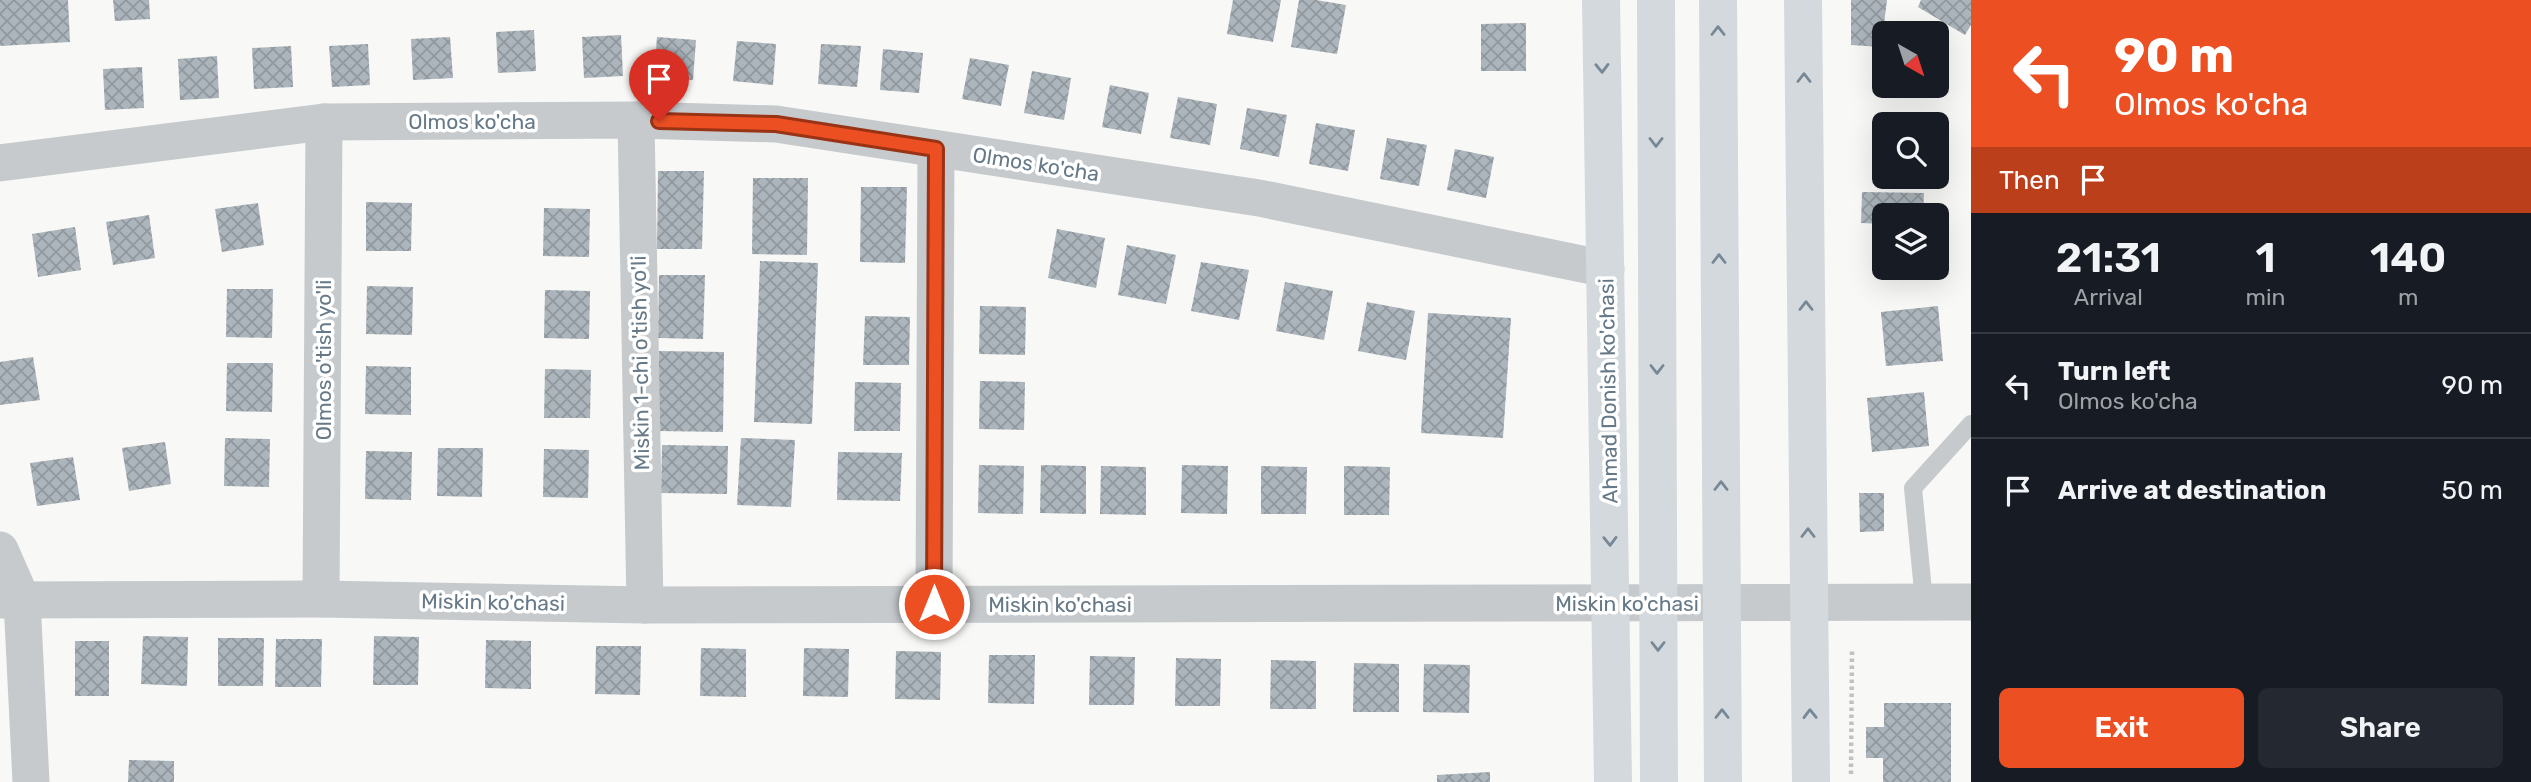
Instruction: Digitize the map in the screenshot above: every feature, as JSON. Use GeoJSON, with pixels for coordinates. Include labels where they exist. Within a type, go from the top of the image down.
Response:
{"type":"FeatureCollection","features":[{"type":"Feature","properties":{"kind":"street","name":"Ahmad Donish ko'chasi"},"geometry":{"type":"LineString","coordinates":[[1601,0],[1613,782]]}},
{"type":"Feature","properties":{"kind":"street"},"geometry":{"type":"LineString","coordinates":[[1656,0],[1659,782]]}},
{"type":"Feature","properties":{"kind":"street"},"geometry":{"type":"LineString","coordinates":[[1718,0],[1723,782]]}},
{"type":"Feature","properties":{"kind":"street"},"geometry":{"type":"LineString","coordinates":[[1803,0],[1811,782]]}},
{"type":"Feature","properties":{"kind":"street","name":"Olmos ko'cha"},"geometry":{"type":"LineString","coordinates":[[0,163],[324,122],[636,120],[776,124],[1259,198],[1606,269]]}},
{"type":"Feature","properties":{"kind":"street","name":"Miskin 1-chi o'tish yo'li"},"geometry":{"type":"LineString","coordinates":[[636,120],[645,605]]}},
{"type":"Feature","properties":{"kind":"street","name":"Olmos o'tish yo'li"},"geometry":{"type":"LineString","coordinates":[[321,599],[324,122]]}},
{"type":"Feature","properties":{"kind":"street"},"geometry":{"type":"LineString","coordinates":[[934,604],[936,149]]}},
{"type":"Feature","properties":{"kind":"street"},"geometry":{"type":"LineString","coordinates":[[0,550],[11,600],[31,782]]}},
{"type":"Feature","properties":{"kind":"street","name":"Miskin ko'chasi"},"geometry":{"type":"LineString","coordinates":[[11,600],[321,599],[645,605],[1971,601]]}},
{"type":"Feature","properties":{"kind":"lane"},"geometry":{"type":"LineString","coordinates":[[1924,601],[1913,488],[1971,424]]}},
{"type":"Feature","properties":{"kind":"path"},"geometry":{"type":"LineString","coordinates":[[1850,782],[1852,649]]}},
{"type":"Feature","properties":{"kind":"building"},"geometry":{"type":"Polygon","coordinates":[[[0,0],[68,0],[70,42],[0,46],[0,0]]]}},
{"type":"Feature","properties":{"kind":"building"},"geometry":{"type":"Polygon","coordinates":[[[113,0],[149,0],[150,19],[115,21],[113,0]]]}},
{"type":"Feature","properties":{"kind":"building"},"geometry":{"type":"Polygon","coordinates":[[[1233,0],[1281,0],[1273,42],[1227,34],[1233,0]]]}},
{"type":"Feature","properties":{"kind":"building"},"geometry":{"type":"Polygon","coordinates":[[[1299,0],[1346,5],[1337,54],[1291,47],[1299,0]]]}},
{"type":"Feature","properties":{"kind":"building"},"geometry":{"type":"Polygon","coordinates":[[[1851,0],[1887,0],[1884,21],[1872,21],[1872,46],[1851,45],[1851,0]]]}},
{"type":"Feature","properties":{"kind":"building"},"geometry":{"type":"Polygon","coordinates":[[[1921,0],[1971,0],[1971,25],[1965,35],[1950,26],[1950,21],[1942,21],[1918,7],[1921,0]]]}},
{"type":"Feature","properties":{"kind":"building"},"geometry":{"type":"Polygon","coordinates":[[[1526,23],[1526,71],[1481,71],[1481,24],[1526,23]]]}},
{"type":"Feature","properties":{"kind":"building"},"geometry":{"type":"Polygon","coordinates":[[[534,30],[536,71],[498,73],[496,32],[534,30]]]}},
{"type":"Feature","properties":{"kind":"building"},"geometry":{"type":"Polygon","coordinates":[[[621,35],[623,76],[584,78],[582,37],[621,35]]]}},
{"type":"Feature","properties":{"kind":"building"},"geometry":{"type":"Polygon","coordinates":[[[450,37],[453,78],[413,80],[411,39],[450,37]]]}},
{"type":"Feature","properties":{"kind":"building"},"geometry":{"type":"Polygon","coordinates":[[[657,37],[696,40],[693,80],[654,78],[657,37]]]}},
{"type":"Feature","properties":{"kind":"building"},"geometry":{"type":"Polygon","coordinates":[[[737,41],[776,44],[773,85],[733,81],[737,41]]]}},
{"type":"Feature","properties":{"kind":"building"},"geometry":{"type":"Polygon","coordinates":[[[368,44],[370,85],[332,87],[329,46],[368,44]]]}},
{"type":"Feature","properties":{"kind":"building"},"geometry":{"type":"Polygon","coordinates":[[[821,44],[861,46],[857,87],[818,84],[821,44]]]}},
{"type":"Feature","properties":{"kind":"building"},"geometry":{"type":"Polygon","coordinates":[[[291,46],[293,87],[254,89],[252,48],[291,46]]]}},
{"type":"Feature","properties":{"kind":"building"},"geometry":{"type":"Polygon","coordinates":[[[883,49],[923,53],[919,93],[880,90],[883,49]]]}},
{"type":"Feature","properties":{"kind":"building"},"geometry":{"type":"Polygon","coordinates":[[[217,56],[219,98],[180,100],[178,59],[217,56]]]}},
{"type":"Feature","properties":{"kind":"building"},"geometry":{"type":"Polygon","coordinates":[[[970,58],[1009,65],[1001,106],[962,99],[970,58]]]}},
{"type":"Feature","properties":{"kind":"building"},"geometry":{"type":"Polygon","coordinates":[[[142,67],[144,108],[105,110],[103,69],[142,67]]]}},
{"type":"Feature","properties":{"kind":"building"},"geometry":{"type":"Polygon","coordinates":[[[1032,71],[1071,78],[1064,120],[1024,113],[1032,71]]]}},
{"type":"Feature","properties":{"kind":"building"},"geometry":{"type":"Polygon","coordinates":[[[1110,85],[1149,93],[1141,134],[1102,127],[1110,85]]]}},
{"type":"Feature","properties":{"kind":"building"},"geometry":{"type":"Polygon","coordinates":[[[1178,97],[1217,104],[1210,145],[1170,138],[1178,97]]]}},
{"type":"Feature","properties":{"kind":"building"},"geometry":{"type":"Polygon","coordinates":[[[1247,108],[1287,115],[1279,157],[1240,149],[1247,108]]]}},
{"type":"Feature","properties":{"kind":"building"},"geometry":{"type":"Polygon","coordinates":[[[1316,123],[1355,130],[1348,171],[1309,164],[1316,123]]]}},
{"type":"Feature","properties":{"kind":"building"},"geometry":{"type":"Polygon","coordinates":[[[1387,138],[1427,145],[1419,186],[1380,179],[1387,138]]]}},
{"type":"Feature","properties":{"kind":"building"},"geometry":{"type":"Polygon","coordinates":[[[1455,149],[1494,157],[1486,198],[1447,190],[1455,149]]]}},
{"type":"Feature","properties":{"kind":"building"},"geometry":{"type":"Polygon","coordinates":[[[658,171],[704,171],[702,249],[657,249],[658,171]]]}},
{"type":"Feature","properties":{"kind":"building"},"geometry":{"type":"Polygon","coordinates":[[[753,178],[808,178],[807,255],[752,254],[753,178]]]}},
{"type":"Feature","properties":{"kind":"building"},"geometry":{"type":"Polygon","coordinates":[[[861,187],[907,187],[905,263],[860,262],[861,187]]]}},
{"type":"Feature","properties":{"kind":"building"},"geometry":{"type":"Polygon","coordinates":[[[1862,192],[1924,193],[1924,203],[1872,203],[1872,223],[1861,223],[1862,192]]]}},
{"type":"Feature","properties":{"kind":"building"},"geometry":{"type":"Polygon","coordinates":[[[366,202],[412,203],[411,251],[366,251],[366,202]]]}},
{"type":"Feature","properties":{"kind":"building"},"geometry":{"type":"Polygon","coordinates":[[[258,203],[264,245],[222,252],[215,209],[258,203]]]}},
{"type":"Feature","properties":{"kind":"building"},"geometry":{"type":"Polygon","coordinates":[[[544,208],[590,209],[589,257],[543,256],[544,208]]]}},
{"type":"Feature","properties":{"kind":"building"},"geometry":{"type":"Polygon","coordinates":[[[149,215],[155,258],[113,265],[106,222],[149,215]]]}},
{"type":"Feature","properties":{"kind":"building"},"geometry":{"type":"Polygon","coordinates":[[[75,227],[81,270],[38,277],[32,234],[75,227]]]}},
{"type":"Feature","properties":{"kind":"building"},"geometry":{"type":"Polygon","coordinates":[[[1057,229],[1105,238],[1096,288],[1048,278],[1057,229]]]}},
{"type":"Feature","properties":{"kind":"building"},"geometry":{"type":"Polygon","coordinates":[[[1127,245],[1176,255],[1166,304],[1118,295],[1127,245]]]}},
{"type":"Feature","properties":{"kind":"building"},"geometry":{"type":"Polygon","coordinates":[[[760,261],[818,263],[812,424],[754,422],[760,261]]]}},
{"type":"Feature","properties":{"kind":"building"},"geometry":{"type":"Polygon","coordinates":[[[1201,262],[1249,270],[1239,320],[1191,311],[1201,262]]]}},
{"type":"Feature","properties":{"kind":"building"},"geometry":{"type":"Polygon","coordinates":[[[659,275],[705,275],[703,339],[658,338],[659,275]]]}},
{"type":"Feature","properties":{"kind":"building"},"geometry":{"type":"Polygon","coordinates":[[[1285,282],[1333,291],[1324,340],[1276,331],[1285,282]]]}},
{"type":"Feature","properties":{"kind":"building"},"geometry":{"type":"Polygon","coordinates":[[[367,286],[413,287],[412,335],[366,334],[367,286]]]}},
{"type":"Feature","properties":{"kind":"building"},"geometry":{"type":"Polygon","coordinates":[[[227,289],[273,289],[272,338],[226,337],[227,289]]]}},
{"type":"Feature","properties":{"kind":"building"},"geometry":{"type":"Polygon","coordinates":[[[545,290],[590,291],[589,339],[544,338],[545,290]]]}},
{"type":"Feature","properties":{"kind":"building"},"geometry":{"type":"Polygon","coordinates":[[[1367,302],[1415,311],[1406,360],[1358,351],[1367,302]]]}},
{"type":"Feature","properties":{"kind":"building"},"geometry":{"type":"Polygon","coordinates":[[[980,306],[1026,307],[1025,355],[979,354],[980,306]]]}},
{"type":"Feature","properties":{"kind":"building"},"geometry":{"type":"Polygon","coordinates":[[[1938,306],[1943,361],[1886,366],[1881,312],[1938,306]]]}},
{"type":"Feature","properties":{"kind":"building"},"geometry":{"type":"Polygon","coordinates":[[[1428,313],[1511,318],[1503,438],[1421,433],[1428,313]]]}},
{"type":"Feature","properties":{"kind":"building"},"geometry":{"type":"Polygon","coordinates":[[[865,316],[910,317],[909,365],[863,365],[865,316]]]}},
{"type":"Feature","properties":{"kind":"building"},"geometry":{"type":"Polygon","coordinates":[[[659,351],[724,352],[723,432],[658,431],[659,351]]]}},
{"type":"Feature","properties":{"kind":"building"},"geometry":{"type":"Polygon","coordinates":[[[33,357],[40,400],[0,405],[0,362],[33,357]]]}},
{"type":"Feature","properties":{"kind":"building"},"geometry":{"type":"Polygon","coordinates":[[[227,363],[273,363],[272,412],[226,411],[227,363]]]}},
{"type":"Feature","properties":{"kind":"building"},"geometry":{"type":"Polygon","coordinates":[[[366,366],[411,367],[411,415],[365,414],[366,366]]]}},
{"type":"Feature","properties":{"kind":"building"},"geometry":{"type":"Polygon","coordinates":[[[545,369],[591,370],[590,418],[544,418],[545,369]]]}},
{"type":"Feature","properties":{"kind":"building"},"geometry":{"type":"Polygon","coordinates":[[[980,381],[1025,382],[1024,430],[979,429],[980,381]]]}},
{"type":"Feature","properties":{"kind":"building"},"geometry":{"type":"Polygon","coordinates":[[[855,382],[901,383],[900,431],[854,431],[855,382]]]}},
{"type":"Feature","properties":{"kind":"building"},"geometry":{"type":"Polygon","coordinates":[[[1924,392],[1929,446],[1872,452],[1867,398],[1924,392]]]}},
{"type":"Feature","properties":{"kind":"building"},"geometry":{"type":"Polygon","coordinates":[[[225,438],[270,439],[269,487],[224,486],[225,438]]]}},
{"type":"Feature","properties":{"kind":"building"},"geometry":{"type":"Polygon","coordinates":[[[741,438],[795,440],[791,507],[737,505],[741,438]]]}},
{"type":"Feature","properties":{"kind":"building"},"geometry":{"type":"Polygon","coordinates":[[[165,442],[171,484],[129,491],[122,448],[165,442]]]}},
{"type":"Feature","properties":{"kind":"building"},"geometry":{"type":"Polygon","coordinates":[[[662,445],[728,446],[727,494],[661,493],[662,445]]]}},
{"type":"Feature","properties":{"kind":"building"},"geometry":{"type":"Polygon","coordinates":[[[438,448],[483,448],[482,497],[437,496],[438,448]]]}},
{"type":"Feature","properties":{"kind":"building"},"geometry":{"type":"Polygon","coordinates":[[[544,449],[589,450],[588,498],[543,497],[544,449]]]}},
{"type":"Feature","properties":{"kind":"building"},"geometry":{"type":"Polygon","coordinates":[[[366,451],[412,452],[411,500],[365,499],[366,451]]]}},
{"type":"Feature","properties":{"kind":"building"},"geometry":{"type":"Polygon","coordinates":[[[838,452],[902,453],[900,501],[837,500],[838,452]]]}},
{"type":"Feature","properties":{"kind":"building"},"geometry":{"type":"Polygon","coordinates":[[[73,457],[80,500],[37,506],[30,463],[73,457]]]}},
{"type":"Feature","properties":{"kind":"building"},"geometry":{"type":"Polygon","coordinates":[[[979,465],[1024,466],[1023,514],[978,513],[979,465]]]}},
{"type":"Feature","properties":{"kind":"building"},"geometry":{"type":"Polygon","coordinates":[[[1041,465],[1086,466],[1086,514],[1040,513],[1041,465]]]}},
{"type":"Feature","properties":{"kind":"building"},"geometry":{"type":"Polygon","coordinates":[[[1182,465],[1228,466],[1227,514],[1181,513],[1182,465]]]}},
{"type":"Feature","properties":{"kind":"building"},"geometry":{"type":"Polygon","coordinates":[[[1101,466],[1146,467],[1146,515],[1100,514],[1101,466]]]}},
{"type":"Feature","properties":{"kind":"building"},"geometry":{"type":"Polygon","coordinates":[[[1261,466],[1307,467],[1306,514],[1261,514],[1261,466]]]}},
{"type":"Feature","properties":{"kind":"building"},"geometry":{"type":"Polygon","coordinates":[[[1344,466],[1390,467],[1389,515],[1344,515],[1344,466]]]}},
{"type":"Feature","properties":{"kind":"building"},"geometry":{"type":"Polygon","coordinates":[[[1859,493],[1884,493],[1884,531],[1860,532],[1859,493]]]}},
{"type":"Feature","properties":{"kind":"building"},"geometry":{"type":"Polygon","coordinates":[[[143,636],[188,637],[187,686],[141,684],[143,636]]]}},
{"type":"Feature","properties":{"kind":"building"},"geometry":{"type":"Polygon","coordinates":[[[374,636],[419,637],[418,685],[373,685],[374,636]]]}},
{"type":"Feature","properties":{"kind":"building"},"geometry":{"type":"Polygon","coordinates":[[[218,638],[264,638],[263,686],[218,686],[218,638]]]}},
{"type":"Feature","properties":{"kind":"building"},"geometry":{"type":"Polygon","coordinates":[[[276,639],[322,639],[321,687],[275,687],[276,639]]]}},
{"type":"Feature","properties":{"kind":"building"},"geometry":{"type":"Polygon","coordinates":[[[486,640],[531,641],[531,689],[485,688],[486,640]]]}},
{"type":"Feature","properties":{"kind":"building"},"geometry":{"type":"Polygon","coordinates":[[[75,641],[109,641],[109,696],[75,696],[75,641]]]}},
{"type":"Feature","properties":{"kind":"building"},"geometry":{"type":"Polygon","coordinates":[[[596,646],[641,646],[640,695],[595,694],[596,646]]]}},
{"type":"Feature","properties":{"kind":"building"},"geometry":{"type":"Polygon","coordinates":[[[701,648],[746,649],[746,697],[700,696],[701,648]]]}},
{"type":"Feature","properties":{"kind":"building"},"geometry":{"type":"Polygon","coordinates":[[[804,648],[849,649],[848,697],[803,696],[804,648]]]}},
{"type":"Feature","properties":{"kind":"building"},"geometry":{"type":"Polygon","coordinates":[[[896,651],[941,652],[940,700],[895,699],[896,651]]]}},
{"type":"Feature","properties":{"kind":"building"},"geometry":{"type":"Polygon","coordinates":[[[989,655],[1035,655],[1034,704],[988,703],[989,655]]]}},
{"type":"Feature","properties":{"kind":"building"},"geometry":{"type":"Polygon","coordinates":[[[1090,656],[1135,657],[1134,705],[1089,705],[1090,656]]]}},
{"type":"Feature","properties":{"kind":"building"},"geometry":{"type":"Polygon","coordinates":[[[1176,658],[1221,659],[1220,706],[1175,706],[1176,658]]]}},
{"type":"Feature","properties":{"kind":"building"},"geometry":{"type":"Polygon","coordinates":[[[1271,660],[1316,661],[1316,709],[1270,709],[1271,660]]]}},
{"type":"Feature","properties":{"kind":"building"},"geometry":{"type":"Polygon","coordinates":[[[1354,663],[1399,664],[1399,712],[1353,712],[1354,663]]]}},
{"type":"Feature","properties":{"kind":"building"},"geometry":{"type":"Polygon","coordinates":[[[1424,664],[1470,665],[1469,713],[1423,712],[1424,664]]]}},
{"type":"Feature","properties":{"kind":"building"},"geometry":{"type":"Polygon","coordinates":[[[1884,703],[1951,703],[1951,782],[1883,782],[1883,758],[1866,758],[1866,727],[1884,727],[1884,703]]]}},
{"type":"Feature","properties":{"kind":"building"},"geometry":{"type":"Polygon","coordinates":[[[129,760],[174,761],[174,782],[128,782],[129,760]]]}},
{"type":"Feature","properties":{"kind":"building"},"geometry":{"type":"Polygon","coordinates":[[[1490,772],[1490,782],[1437,782],[1437,775],[1490,772]]]}},
{"type":"Feature","properties":{"kind":"route"},"geometry":{"type":"LineString","coordinates":[[659,121],[776,124],[936,149],[934,604]]}}]}
